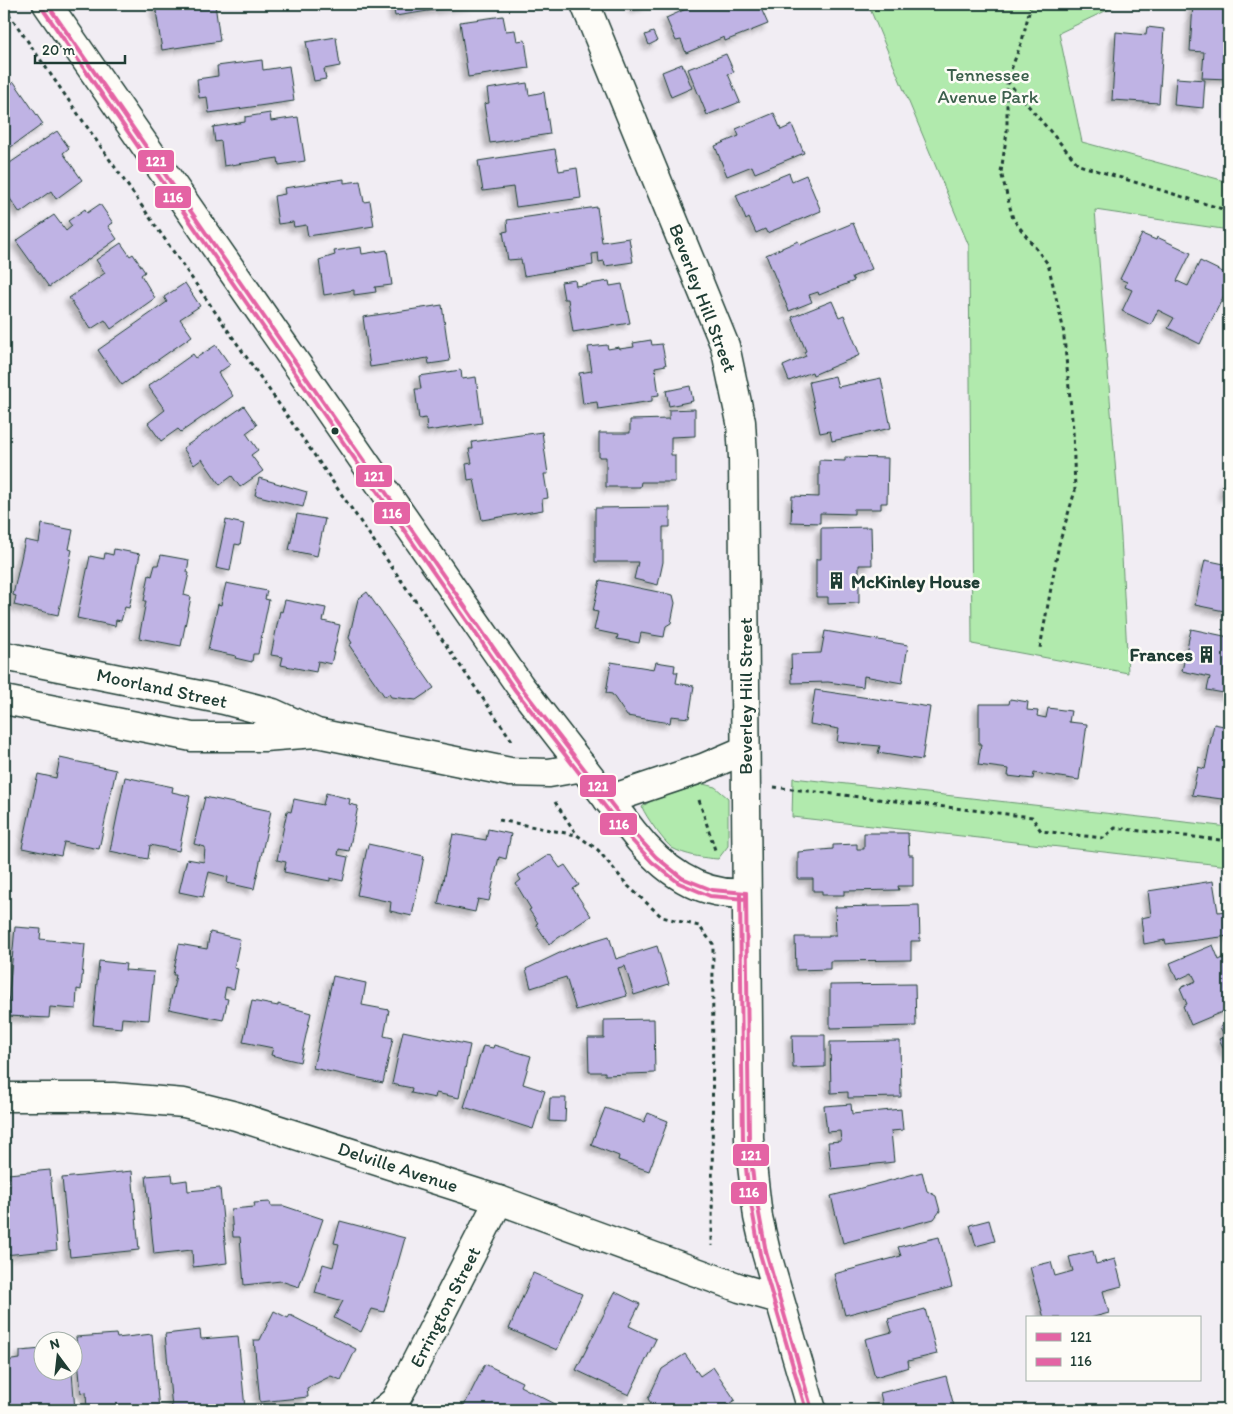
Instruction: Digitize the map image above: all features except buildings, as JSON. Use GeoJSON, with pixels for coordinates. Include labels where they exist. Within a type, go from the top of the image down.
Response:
{"type":"FeatureCollection","features":[{"type":"Feature","properties":{"kind":"street"},"geometry":{"type":"LineString","coordinates":[[46,4],[520,686],[652,856],[675,874],[711,892],[729,895],[746,893]]}},
{"type":"Feature","properties":{"kind":"street","name":"Beverley Hill Street"},"geometry":{"type":"LineString","coordinates":[[584,4],[725,346],[735,385],[741,422],[743,458],[749,1139],[758,1217],[779,1299],[791,1334],[812,1410]]}},
{"type":"Feature","properties":{"kind":"street","name":"Moorland Street"},"geometry":{"type":"LineString","coordinates":[[4,656],[265,710],[317,733],[510,772],[549,773],[583,766]]}},
{"type":"Feature","properties":{"kind":"street","name":"Moorland Street"},"geometry":{"type":"LineString","coordinates":[[4,700],[192,737],[264,737],[317,733]]}},
{"type":"Feature","properties":{"kind":"street"},"geometry":{"type":"LineString","coordinates":[[608,800],[703,768],[746,750]]}},
{"type":"Feature","properties":{"kind":"street","name":"Delville Avenue"},"geometry":{"type":"LineString","coordinates":[[4,1096],[113,1097],[184,1103],[236,1116],[499,1200],[740,1288],[779,1299]]}},
{"type":"Feature","properties":{"kind":"street","name":"Errington Street"},"geometry":{"type":"LineString","coordinates":[[384,1410],[395,1401],[410,1374],[499,1200]]}},
{"type":"Feature","properties":{"kind":"path"},"geometry":{"type":"LineString","coordinates":[[1031,4],[1022,41],[1007,80],[1007,132],[1001,172],[1013,219],[1048,264],[1063,327],[1073,429],[1075,491],[1059,544],[1040,648]]}},
{"type":"Feature","properties":{"kind":"path"},"geometry":{"type":"LineString","coordinates":[[4,7],[501,726]]}},
{"type":"Feature","properties":{"kind":"path"},"geometry":{"type":"LineString","coordinates":[[1007,80],[1079,165],[1229,211]]}},
{"type":"Feature","properties":{"kind":"path"},"geometry":{"type":"LineString","coordinates":[[771,786],[1032,816],[1041,831],[1103,838],[1115,828],[1229,841]]}},
{"type":"Feature","properties":{"kind":"path"},"geometry":{"type":"LineString","coordinates":[[698,796],[718,859]]}},
{"type":"Feature","properties":{"kind":"path"},"geometry":{"type":"LineString","coordinates":[[553,798],[577,835],[598,850],[628,886],[662,917],[699,926],[713,944],[715,961],[711,1232]]}},
{"type":"Feature","properties":{"kind":"path"},"geometry":{"type":"LineString","coordinates":[[499,820],[577,835]]}},
{"type":"Feature","properties":{"kind":"path"},"geometry":{"type":"LineString","coordinates":[[699,926],[702,922]]}},
{"type":"Feature","properties":{"kind":"green space","name":"Tennessee Avenue Park"},"geometry":{"type":"Polygon","coordinates":[[[868,4],[1120,4],[1059,33],[1082,142],[1229,182],[1229,230],[1095,210],[1121,537],[1128,673],[972,644],[969,246],[868,4]]]}},
{"type":"Feature","properties":{"kind":"green space"},"geometry":{"type":"Polygon","coordinates":[[[793,778],[1229,827],[1229,866],[792,817],[793,778]]]}},
{"type":"Feature","properties":{"kind":"green space"},"geometry":{"type":"Polygon","coordinates":[[[703,784],[715,787],[728,798],[728,846],[718,859],[694,856],[672,848],[647,817],[642,807],[652,800],[703,784]]]}},
{"type":"Feature","properties":{"kind":"transit line","name":"121"},"geometry":{"type":"LineString","coordinates":[[47,4],[520,686],[633,832],[656,857],[682,878],[712,890],[746,893]]}},
{"type":"Feature","properties":{"kind":"transit line","name":"116"},"geometry":{"type":"LineString","coordinates":[[42,8],[515,690],[628,836],[652,862],[679,883],[710,896],[746,899]]}},
{"type":"Feature","properties":{"kind":"transit line","name":"116"},"geometry":{"type":"LineString","coordinates":[[740,893],[743,1139],[748,1187],[760,1254],[806,1410]]}},
{"type":"Feature","properties":{"kind":"transit line","name":"121"},"geometry":{"type":"LineString","coordinates":[[746,893],[749,1139],[754,1186],[766,1252],[812,1410]]}},
{"type":"Feature","properties":{"kind":"place","name":"McKinley House"},"geometry":{"type":"Point","coordinates":[837,581]}},
{"type":"Feature","properties":{"kind":"place","name":"Frances"},"geometry":{"type":"Point","coordinates":[1207,654]}}]}
